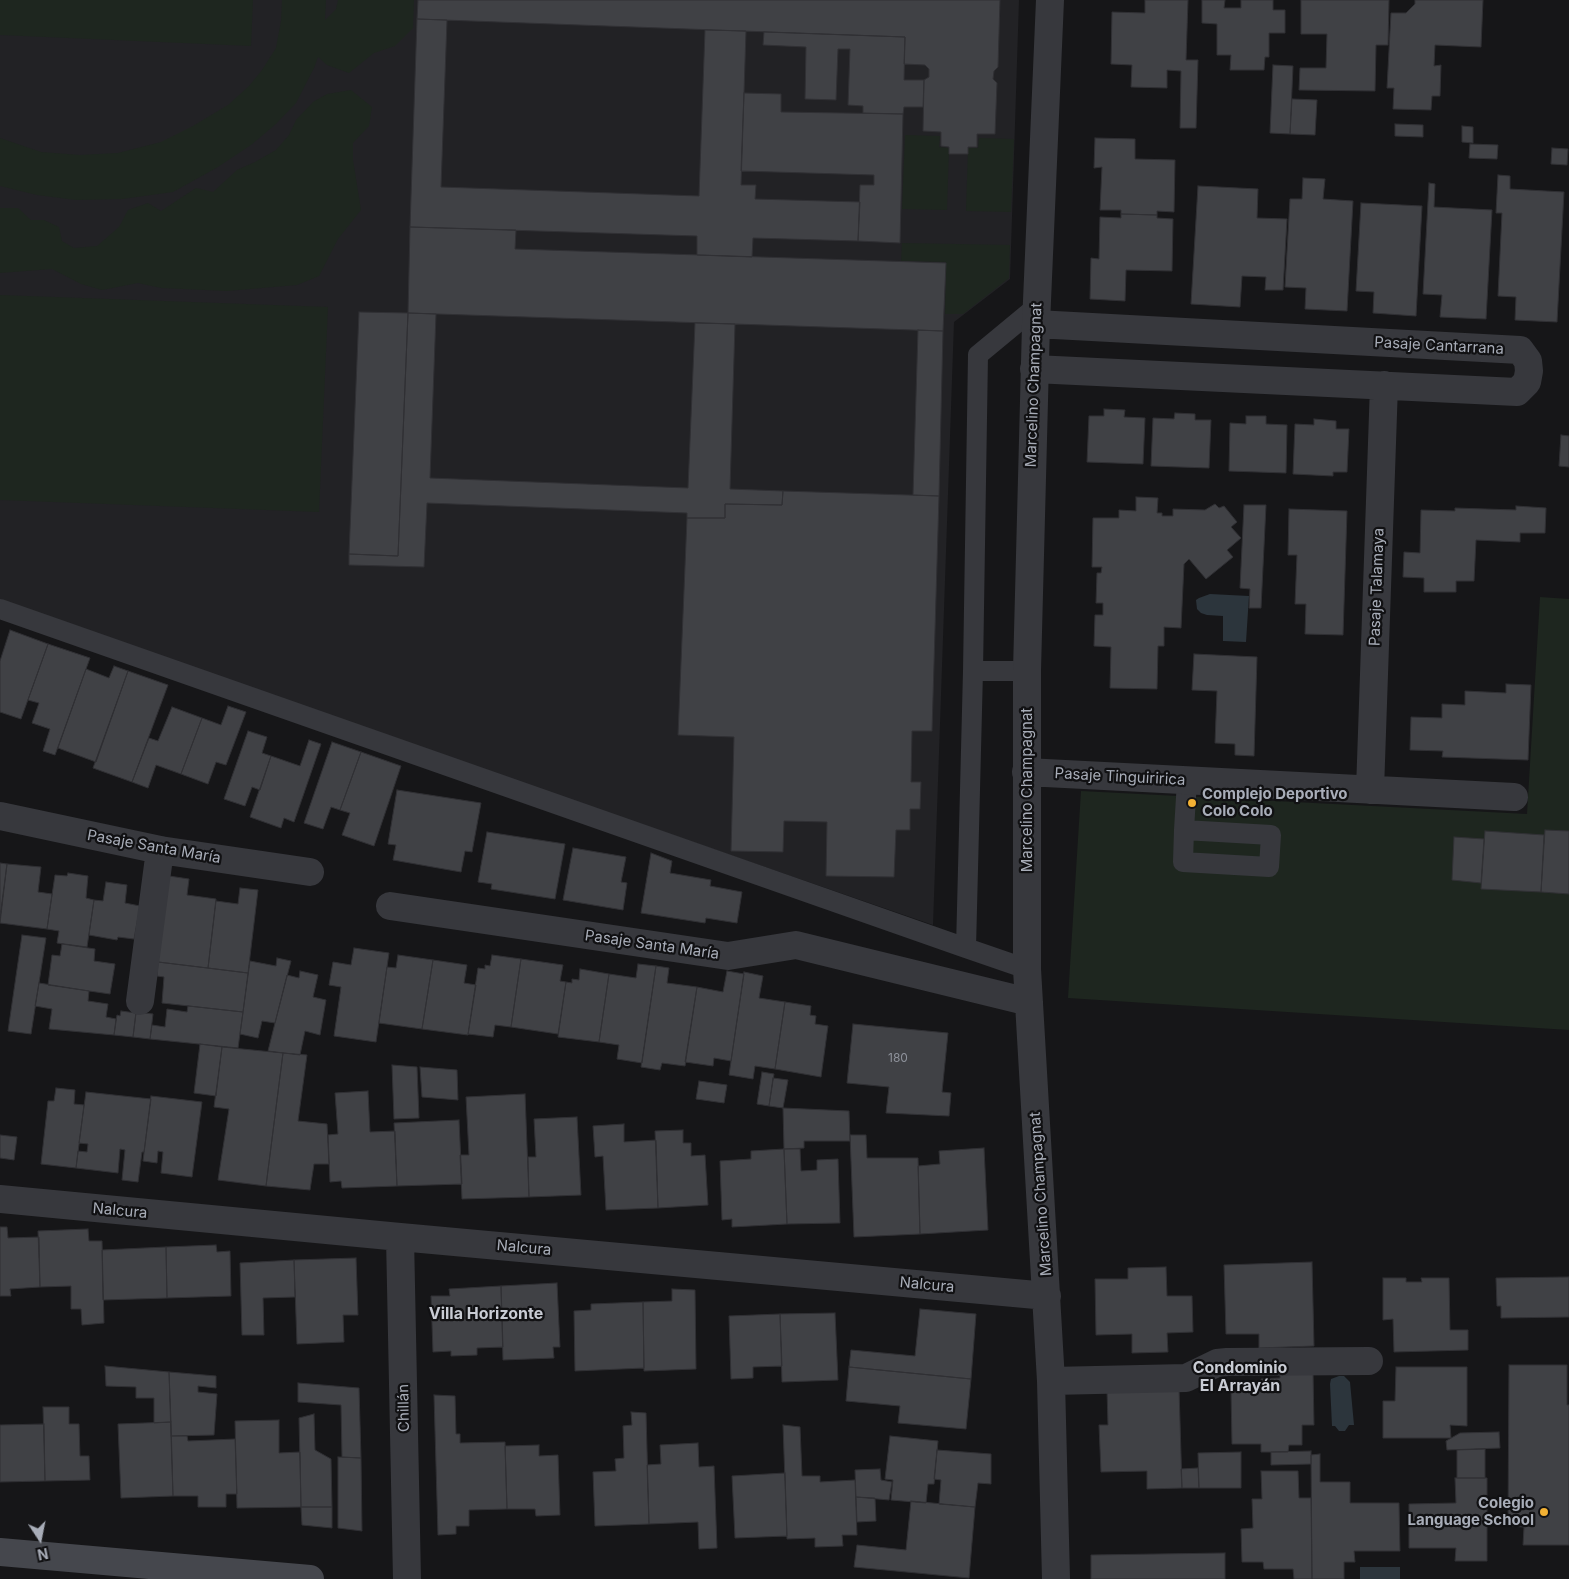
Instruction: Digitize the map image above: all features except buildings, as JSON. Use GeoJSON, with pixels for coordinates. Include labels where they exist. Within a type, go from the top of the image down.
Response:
{"type":"FeatureCollection","features":[{"type":"Feature","properties":{"kind":"main road"},"geometry":{"type":"LineString","coordinates":[[0,1552],[310,1579]]}},
{"type":"Feature","properties":{"kind":"street","name":"Marcelino Champagnat"},"geometry":{"type":"LineString","coordinates":[[1050,0],[1034,369],[1026,772],[1027,969],[1047,1296],[1056,1579]]}},
{"type":"Feature","properties":{"kind":"street","name":"Pasaje Cantarrana"},"geometry":{"type":"LineString","coordinates":[[1034,369],[1517,392],[1527,382],[1528,361],[1520,350],[1036,316]]}},
{"type":"Feature","properties":{"kind":"street","name":"Pasaje Talamaya"},"geometry":{"type":"LineString","coordinates":[[1370,790],[1384,385]]}},
{"type":"Feature","properties":{"kind":"street","name":"Pasaje Tinguiririca"},"geometry":{"type":"LineString","coordinates":[[1026,772],[1514,797]]}},
{"type":"Feature","properties":{"kind":"street","name":"Pasaje Santa María"},"geometry":{"type":"LineString","coordinates":[[0,816],[160,850],[310,872]]}},
{"type":"Feature","properties":{"kind":"street"},"geometry":{"type":"LineString","coordinates":[[140,1001],[160,850]]}},
{"type":"Feature","properties":{"kind":"street","name":"Pasaje Santa María"},"geometry":{"type":"LineString","coordinates":[[390,906],[728,956],[796,945],[1029,1002]]}},
{"type":"Feature","properties":{"kind":"street","name":"Nalcura"},"geometry":{"type":"LineString","coordinates":[[0,1199],[1047,1296]]}},
{"type":"Feature","properties":{"kind":"street","name":"Chillán"},"geometry":{"type":"LineString","coordinates":[[400,1237],[407,1579]]}},
{"type":"Feature","properties":{"kind":"street"},"geometry":{"type":"LineString","coordinates":[[1051,1381],[1186,1378],[1218,1363],[1227,1362],[1369,1361]]}},
{"type":"Feature","properties":{"kind":"lane"},"geometry":{"type":"LineString","coordinates":[[966,948],[978,355],[1036,316]]}},
{"type":"Feature","properties":{"kind":"lane"},"geometry":{"type":"LineString","coordinates":[[0,610],[1027,969]]}},
{"type":"Feature","properties":{"kind":"lane"},"geometry":{"type":"LineString","coordinates":[[973,671],[1027,671]]}},
{"type":"Feature","properties":{"kind":"lane"},"geometry":{"type":"LineString","coordinates":[[1184,830],[1187,780]]}},
{"type":"Feature","properties":{"kind":"shaded area"},"geometry":{"type":"Polygon","coordinates":[[[0,0],[1019,0],[1010,279],[954,322],[933,925],[0,603],[0,0]]]}},
{"type":"Feature","properties":{"kind":"shaded area"},"geometry":{"type":"Polygon","coordinates":[[[0,0],[253,0],[251,46],[0,35],[0,0]]]}},
{"type":"Feature","properties":{"kind":"shaded area"},"geometry":{"type":"Polygon","coordinates":[[[282,0],[326,0],[325,20],[336,9],[338,0],[414,0],[413,28],[395,46],[374,53],[349,73],[327,65],[318,57],[296,103],[276,124],[251,145],[218,167],[173,192],[122,199],[76,200],[37,195],[0,186],[0,138],[41,152],[80,155],[118,153],[161,142],[228,105],[249,86],[276,48],[281,21],[282,0]]]}},
{"type":"Feature","properties":{"kind":"shaded area"},"geometry":{"type":"Polygon","coordinates":[[[351,90],[372,107],[369,126],[353,143],[353,160],[361,210],[338,239],[319,276],[297,285],[227,291],[161,288],[138,283],[102,290],[81,284],[52,269],[0,273],[0,208],[18,208],[31,220],[44,220],[59,227],[62,241],[74,248],[97,246],[119,227],[128,210],[148,203],[161,211],[196,188],[213,192],[237,170],[276,150],[289,135],[296,120],[313,102],[327,94],[351,90]]]}},
{"type":"Feature","properties":{"kind":"shaded area"},"geometry":{"type":"Polygon","coordinates":[[[905,135],[940,136],[939,147],[949,148],[947,210],[902,209],[905,135]]]}},
{"type":"Feature","properties":{"kind":"shaded area"},"geometry":{"type":"Polygon","coordinates":[[[979,138],[1014,139],[1011,212],[966,211],[968,148],[978,148],[979,138]]]}},
{"type":"Feature","properties":{"kind":"shaded area"},"geometry":{"type":"Polygon","coordinates":[[[902,243],[1010,245],[1009,278],[963,314],[945,314],[946,262],[901,261],[902,243]]]}},
{"type":"Feature","properties":{"kind":"shaded area"},"geometry":{"type":"Polygon","coordinates":[[[0,295],[328,307],[319,512],[0,500],[0,295]]]}},
{"type":"Feature","properties":{"kind":"shaded area"},"geometry":{"type":"Polygon","coordinates":[[[1210,594],[1249,596],[1246,642],[1223,641],[1223,616],[1207,615],[1197,609],[1196,600],[1210,594]]]}},
{"type":"Feature","properties":{"kind":"shaded area","name":"Complejo Deportivo Colo Colo"},"geometry":{"type":"Polygon","coordinates":[[[1540,597],[1569,599],[1569,1030],[1068,998],[1081,791],[1527,814],[1540,597]]]}},
{"type":"Feature","properties":{"kind":"shaded area"},"geometry":{"type":"Polygon","coordinates":[[[1344,1376],[1350,1382],[1354,1425],[1349,1425],[1345,1431],[1339,1431],[1335,1426],[1332,1426],[1330,1384],[1331,1379],[1344,1376]]]}},
{"type":"Feature","properties":{"kind":"shaded area"},"geometry":{"type":"Polygon","coordinates":[[[1360,1567],[1400,1567],[1400,1579],[1360,1579],[1360,1567]]]}},
{"type":"Feature","properties":{"kind":"place","name":"Complejo Deportivo Colo Colo"},"geometry":{"type":"Point","coordinates":[1192,803]}},
{"type":"Feature","properties":{"kind":"place","name":"Colegio Language School"},"geometry":{"type":"Point","coordinates":[1544,1512]}},
{"type":"Feature","properties":{"kind":"district","name":"Villa Horizonte"},"geometry":{"type":"Point","coordinates":[486,1314]}},
{"type":"Feature","properties":{"kind":"district","name":"Condominio El Arrayán"},"geometry":{"type":"Point","coordinates":[1240,1377]}}]}
